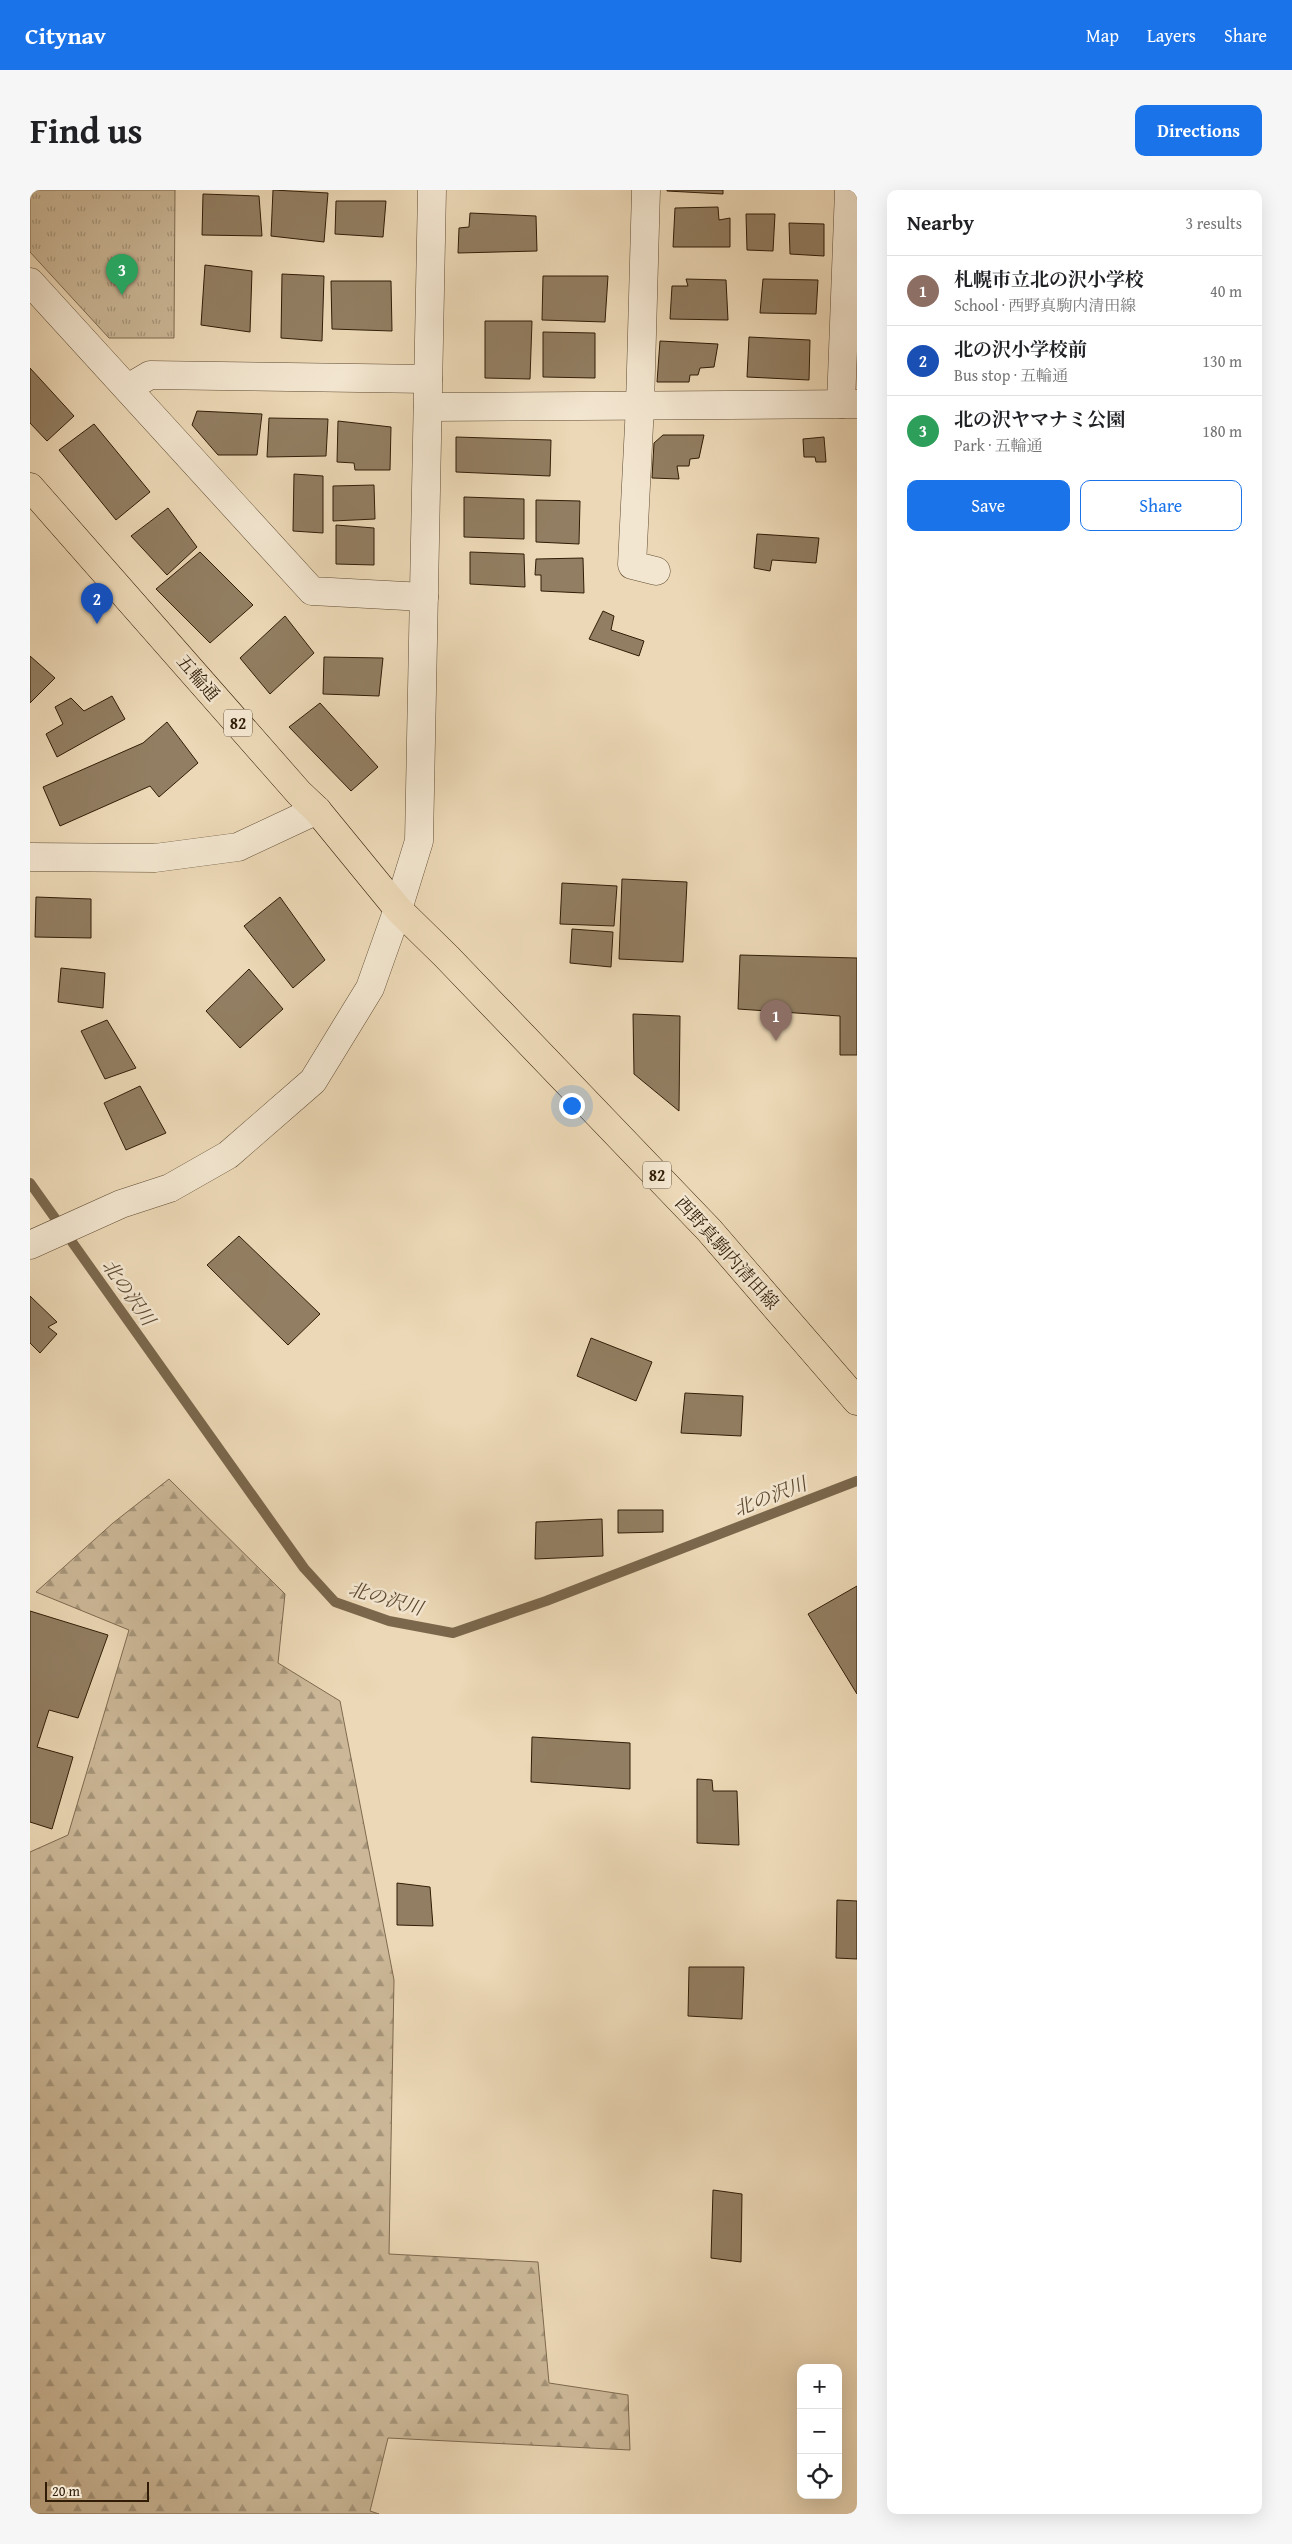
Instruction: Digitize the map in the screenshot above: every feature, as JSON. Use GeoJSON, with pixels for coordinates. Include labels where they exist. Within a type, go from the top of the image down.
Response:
{"type":"FeatureCollection","features":[{"type":"Feature","properties":{"kind":"main road","name":"五輪通"},"geometry":{"type":"LineString","coordinates":[[30,487],[317,810],[398,909],[448,957]]}},
{"type":"Feature","properties":{"kind":"main road","name":"西野真駒内清田線"},"geometry":{"type":"LineString","coordinates":[[448,957],[709,1230],[857,1401]]}},
{"type":"Feature","properties":{"kind":"street"},"geometry":{"type":"LineString","coordinates":[[30,1245],[121,1204],[170,1188],[228,1155],[313,1081],[370,988],[419,842],[432,190]]}},
{"type":"Feature","properties":{"kind":"street"},"geometry":{"type":"LineString","coordinates":[[646,190],[640,405],[632,565],[656,571]]}},
{"type":"Feature","properties":{"kind":"street"},"geometry":{"type":"LineString","coordinates":[[428,407],[849,404],[849,190]]}},
{"type":"Feature","properties":{"kind":"street"},"geometry":{"type":"LineString","coordinates":[[30,282],[312,591],[424,597]]}},
{"type":"Feature","properties":{"kind":"street"},"geometry":{"type":"LineString","coordinates":[[128,388],[150,375],[428,379]]}},
{"type":"Feature","properties":{"kind":"street"},"geometry":{"type":"LineString","coordinates":[[30,857],[155,858],[238,847],[317,810]]}},
{"type":"Feature","properties":{"kind":"green space"},"geometry":{"type":"Polygon","coordinates":[[[30,190],[175,190],[174,338],[109,338],[30,252],[30,190]]]}},
{"type":"Feature","properties":{"kind":"green space"},"geometry":{"type":"Polygon","coordinates":[[[169,1479],[285,1594],[278,1663],[340,1701],[394,1980],[389,2254],[538,2262],[549,2383],[628,2395],[630,2450],[388,2438],[370,2511],[379,2514],[30,2514],[30,1852],[68,1835],[129,1630],[36,1592],[113,1523],[169,1479]]]}},
{"type":"Feature","properties":{"kind":"building"},"geometry":{"type":"Polygon","coordinates":[[[273,190],[328,193],[324,242],[271,236],[273,190]]]}},
{"type":"Feature","properties":{"kind":"building"},"geometry":{"type":"Polygon","coordinates":[[[667,190],[723,190],[723,194],[667,191],[667,190]]]}},
{"type":"Feature","properties":{"kind":"building"},"geometry":{"type":"Polygon","coordinates":[[[203,194],[259,196],[262,236],[202,235],[203,194]]]}},
{"type":"Feature","properties":{"kind":"building"},"geometry":{"type":"Polygon","coordinates":[[[336,201],[386,201],[383,237],[335,234],[336,201]]]}},
{"type":"Feature","properties":{"kind":"building"},"geometry":{"type":"Polygon","coordinates":[[[718,207],[719,220],[730,218],[730,247],[673,247],[675,208],[718,207]]]}},
{"type":"Feature","properties":{"kind":"building"},"geometry":{"type":"Polygon","coordinates":[[[470,213],[536,216],[537,251],[458,253],[459,228],[469,227],[470,213]]]}},
{"type":"Feature","properties":{"kind":"building"},"geometry":{"type":"Polygon","coordinates":[[[746,214],[775,214],[773,251],[747,250],[746,214]]]}},
{"type":"Feature","properties":{"kind":"building"},"geometry":{"type":"Polygon","coordinates":[[[789,223],[824,224],[824,256],[790,254],[789,223]]]}},
{"type":"Feature","properties":{"kind":"building"},"geometry":{"type":"Polygon","coordinates":[[[205,265],[252,271],[250,332],[201,325],[205,265]]]}},
{"type":"Feature","properties":{"kind":"building"},"geometry":{"type":"Polygon","coordinates":[[[282,274],[324,276],[322,341],[281,338],[282,274]]]}},
{"type":"Feature","properties":{"kind":"building"},"geometry":{"type":"Polygon","coordinates":[[[543,276],[608,276],[605,322],[542,320],[543,276]]]}},
{"type":"Feature","properties":{"kind":"building"},"geometry":{"type":"Polygon","coordinates":[[[686,279],[726,280],[728,320],[670,319],[672,286],[688,286],[686,279]]]}},
{"type":"Feature","properties":{"kind":"building"},"geometry":{"type":"Polygon","coordinates":[[[763,279],[818,280],[816,314],[760,313],[763,279]]]}},
{"type":"Feature","properties":{"kind":"building"},"geometry":{"type":"Polygon","coordinates":[[[331,281],[391,281],[392,331],[332,329],[331,281]]]}},
{"type":"Feature","properties":{"kind":"building"},"geometry":{"type":"Polygon","coordinates":[[[485,321],[532,321],[530,379],[485,378],[485,321]]]}},
{"type":"Feature","properties":{"kind":"building"},"geometry":{"type":"Polygon","coordinates":[[[543,332],[595,333],[595,378],[543,377],[543,332]]]}},
{"type":"Feature","properties":{"kind":"building"},"geometry":{"type":"Polygon","coordinates":[[[749,337],[810,340],[809,380],[747,377],[749,337]]]}},
{"type":"Feature","properties":{"kind":"building"},"geometry":{"type":"Polygon","coordinates":[[[660,341],[718,344],[714,367],[700,368],[698,375],[690,375],[689,382],[657,382],[660,341]]]}},
{"type":"Feature","properties":{"kind":"building"},"geometry":{"type":"Polygon","coordinates":[[[30,368],[74,416],[47,441],[30,423],[30,368]]]}},
{"type":"Feature","properties":{"kind":"building"},"geometry":{"type":"Polygon","coordinates":[[[197,411],[262,414],[257,455],[218,455],[192,425],[197,411]]]}},
{"type":"Feature","properties":{"kind":"building"},"geometry":{"type":"Polygon","coordinates":[[[269,418],[328,419],[326,456],[267,457],[269,418]]]}},
{"type":"Feature","properties":{"kind":"building"},"geometry":{"type":"Polygon","coordinates":[[[338,421],[391,427],[390,470],[355,470],[354,463],[337,462],[338,421]]]}},
{"type":"Feature","properties":{"kind":"building"},"geometry":{"type":"Polygon","coordinates":[[[94,424],[150,492],[116,520],[59,450],[94,424]]]}},
{"type":"Feature","properties":{"kind":"building"},"geometry":{"type":"Polygon","coordinates":[[[663,435],[704,435],[699,458],[690,459],[689,466],[677,466],[679,479],[652,478],[654,443],[663,435]]]}},
{"type":"Feature","properties":{"kind":"building"},"geometry":{"type":"Polygon","coordinates":[[[456,437],[551,440],[550,476],[456,472],[456,437]]]}},
{"type":"Feature","properties":{"kind":"building"},"geometry":{"type":"Polygon","coordinates":[[[824,437],[826,462],[816,462],[815,457],[804,457],[803,439],[824,437]]]}},
{"type":"Feature","properties":{"kind":"building"},"geometry":{"type":"Polygon","coordinates":[[[294,474],[323,476],[323,533],[293,531],[294,474]]]}},
{"type":"Feature","properties":{"kind":"building"},"geometry":{"type":"Polygon","coordinates":[[[374,485],[375,519],[333,521],[333,486],[374,485]]]}},
{"type":"Feature","properties":{"kind":"building"},"geometry":{"type":"Polygon","coordinates":[[[464,497],[524,499],[524,539],[464,537],[464,497]]]}},
{"type":"Feature","properties":{"kind":"building"},"geometry":{"type":"Polygon","coordinates":[[[536,500],[580,501],[579,544],[536,542],[536,500]]]}},
{"type":"Feature","properties":{"kind":"building"},"geometry":{"type":"Polygon","coordinates":[[[168,508],[197,547],[167,575],[131,536],[168,508]]]}},
{"type":"Feature","properties":{"kind":"building"},"geometry":{"type":"Polygon","coordinates":[[[336,525],[374,528],[374,565],[336,564],[336,525]]]}},
{"type":"Feature","properties":{"kind":"building"},"geometry":{"type":"Polygon","coordinates":[[[757,534],[819,538],[816,563],[772,560],[770,571],[754,568],[757,534]]]}},
{"type":"Feature","properties":{"kind":"building"},"geometry":{"type":"Polygon","coordinates":[[[200,552],[253,605],[210,643],[156,589],[200,552]]]}},
{"type":"Feature","properties":{"kind":"building"},"geometry":{"type":"Polygon","coordinates":[[[470,552],[524,554],[525,587],[470,584],[470,552]]]}},
{"type":"Feature","properties":{"kind":"building"},"geometry":{"type":"Polygon","coordinates":[[[583,558],[584,593],[541,591],[541,575],[535,575],[536,559],[583,558]]]}},
{"type":"Feature","properties":{"kind":"building"},"geometry":{"type":"Polygon","coordinates":[[[603,611],[614,616],[611,630],[644,641],[639,656],[589,639],[603,611]]]}},
{"type":"Feature","properties":{"kind":"building"},"geometry":{"type":"Polygon","coordinates":[[[285,616],[314,653],[270,694],[240,658],[285,616]]]}},
{"type":"Feature","properties":{"kind":"building"},"geometry":{"type":"Polygon","coordinates":[[[30,656],[55,678],[30,703],[30,656]]]}},
{"type":"Feature","properties":{"kind":"building"},"geometry":{"type":"Polygon","coordinates":[[[324,657],[383,658],[379,696],[323,694],[324,657]]]}},
{"type":"Feature","properties":{"kind":"building"},"geometry":{"type":"Polygon","coordinates":[[[112,696],[125,719],[57,757],[46,734],[63,724],[55,707],[71,698],[84,711],[112,696]]]}},
{"type":"Feature","properties":{"kind":"building"},"geometry":{"type":"Polygon","coordinates":[[[320,703],[378,767],[351,791],[289,727],[320,703]]]}},
{"type":"Feature","properties":{"kind":"building"},"geometry":{"type":"Polygon","coordinates":[[[167,722],[198,763],[159,797],[150,786],[60,826],[43,787],[143,743],[167,722]]]}},
{"type":"Feature","properties":{"kind":"building"},"geometry":{"type":"Polygon","coordinates":[[[622,879],[687,882],[683,962],[619,959],[622,879]]]}},
{"type":"Feature","properties":{"kind":"building"},"geometry":{"type":"Polygon","coordinates":[[[562,883],[617,886],[614,926],[560,924],[562,883]]]}},
{"type":"Feature","properties":{"kind":"building"},"geometry":{"type":"Polygon","coordinates":[[[36,897],[91,899],[91,938],[35,937],[36,897]]]}},
{"type":"Feature","properties":{"kind":"building"},"geometry":{"type":"Polygon","coordinates":[[[280,897],[325,960],[293,988],[244,926],[280,897]]]}},
{"type":"Feature","properties":{"kind":"building"},"geometry":{"type":"Polygon","coordinates":[[[572,929],[613,932],[611,967],[570,963],[572,929]]]}},
{"type":"Feature","properties":{"kind":"building"},"geometry":{"type":"Polygon","coordinates":[[[740,955],[857,958],[857,1055],[840,1055],[840,1016],[738,1009],[740,955]]]}},
{"type":"Feature","properties":{"kind":"building"},"geometry":{"type":"Polygon","coordinates":[[[61,968],[105,973],[103,1008],[58,1002],[61,968]]]}},
{"type":"Feature","properties":{"kind":"building"},"geometry":{"type":"Polygon","coordinates":[[[249,969],[283,1009],[240,1048],[206,1011],[249,969]]]}},
{"type":"Feature","properties":{"kind":"building"},"geometry":{"type":"Polygon","coordinates":[[[633,1014],[680,1016],[679,1111],[634,1074],[633,1014]]]}},
{"type":"Feature","properties":{"kind":"building"},"geometry":{"type":"Polygon","coordinates":[[[107,1020],[136,1068],[105,1079],[81,1031],[107,1020]]]}},
{"type":"Feature","properties":{"kind":"building"},"geometry":{"type":"Polygon","coordinates":[[[140,1086],[166,1133],[126,1150],[104,1103],[140,1086]]]}},
{"type":"Feature","properties":{"kind":"building"},"geometry":{"type":"Polygon","coordinates":[[[239,1236],[320,1314],[288,1345],[207,1265],[239,1236]]]}},
{"type":"Feature","properties":{"kind":"building"},"geometry":{"type":"Polygon","coordinates":[[[30,1296],[57,1322],[48,1327],[57,1334],[40,1353],[30,1343],[30,1296]]]}},
{"type":"Feature","properties":{"kind":"building"},"geometry":{"type":"Polygon","coordinates":[[[591,1338],[652,1362],[636,1401],[577,1376],[591,1338]]]}},
{"type":"Feature","properties":{"kind":"building"},"geometry":{"type":"Polygon","coordinates":[[[685,1393],[743,1396],[741,1436],[681,1433],[685,1393]]]}},
{"type":"Feature","properties":{"kind":"building"},"geometry":{"type":"Polygon","coordinates":[[[618,1510],[663,1510],[663,1532],[618,1533],[618,1510]]]}},
{"type":"Feature","properties":{"kind":"building"},"geometry":{"type":"Polygon","coordinates":[[[602,1519],[603,1556],[535,1559],[536,1522],[602,1519]]]}},
{"type":"Feature","properties":{"kind":"building"},"geometry":{"type":"Polygon","coordinates":[[[857,1586],[857,1694],[808,1614],[857,1586]]]}},
{"type":"Feature","properties":{"kind":"building"},"geometry":{"type":"Polygon","coordinates":[[[30,1611],[108,1635],[78,1718],[49,1710],[37,1747],[73,1757],[52,1829],[30,1822],[30,1611]]]}},
{"type":"Feature","properties":{"kind":"building"},"geometry":{"type":"Polygon","coordinates":[[[532,1737],[630,1743],[630,1789],[531,1782],[532,1737]]]}},
{"type":"Feature","properties":{"kind":"building"},"geometry":{"type":"Polygon","coordinates":[[[697,1779],[712,1780],[713,1791],[737,1791],[739,1845],[697,1843],[697,1779]]]}},
{"type":"Feature","properties":{"kind":"building"},"geometry":{"type":"Polygon","coordinates":[[[397,1883],[430,1887],[433,1926],[397,1925],[397,1883]]]}},
{"type":"Feature","properties":{"kind":"building"},"geometry":{"type":"Polygon","coordinates":[[[837,1900],[857,1901],[857,1959],[836,1958],[837,1900]]]}},
{"type":"Feature","properties":{"kind":"building"},"geometry":{"type":"Polygon","coordinates":[[[689,1967],[744,1967],[742,2019],[688,2016],[689,1967]]]}},
{"type":"Feature","properties":{"kind":"building"},"geometry":{"type":"Polygon","coordinates":[[[713,2190],[742,2194],[741,2262],[711,2258],[713,2190]]]}},
{"type":"Feature","properties":{"kind":"waterway","name":"北の沢川"},"geometry":{"type":"LineString","coordinates":[[30,1183],[304,1568],[335,1602],[389,1621],[453,1633],[546,1601],[857,1481]]}},
{"type":"Feature","properties":{"kind":"place","name":"北の沢ヤマナミ公園"},"geometry":{"type":"Point","coordinates":[122,295]}},
{"type":"Feature","properties":{"kind":"place","name":"北の沢小学校前"},"geometry":{"type":"Point","coordinates":[97,624]}},
{"type":"Feature","properties":{"kind":"place","name":"札幌市立北の沢小学校"},"geometry":{"type":"Point","coordinates":[776,1041]}}]}
